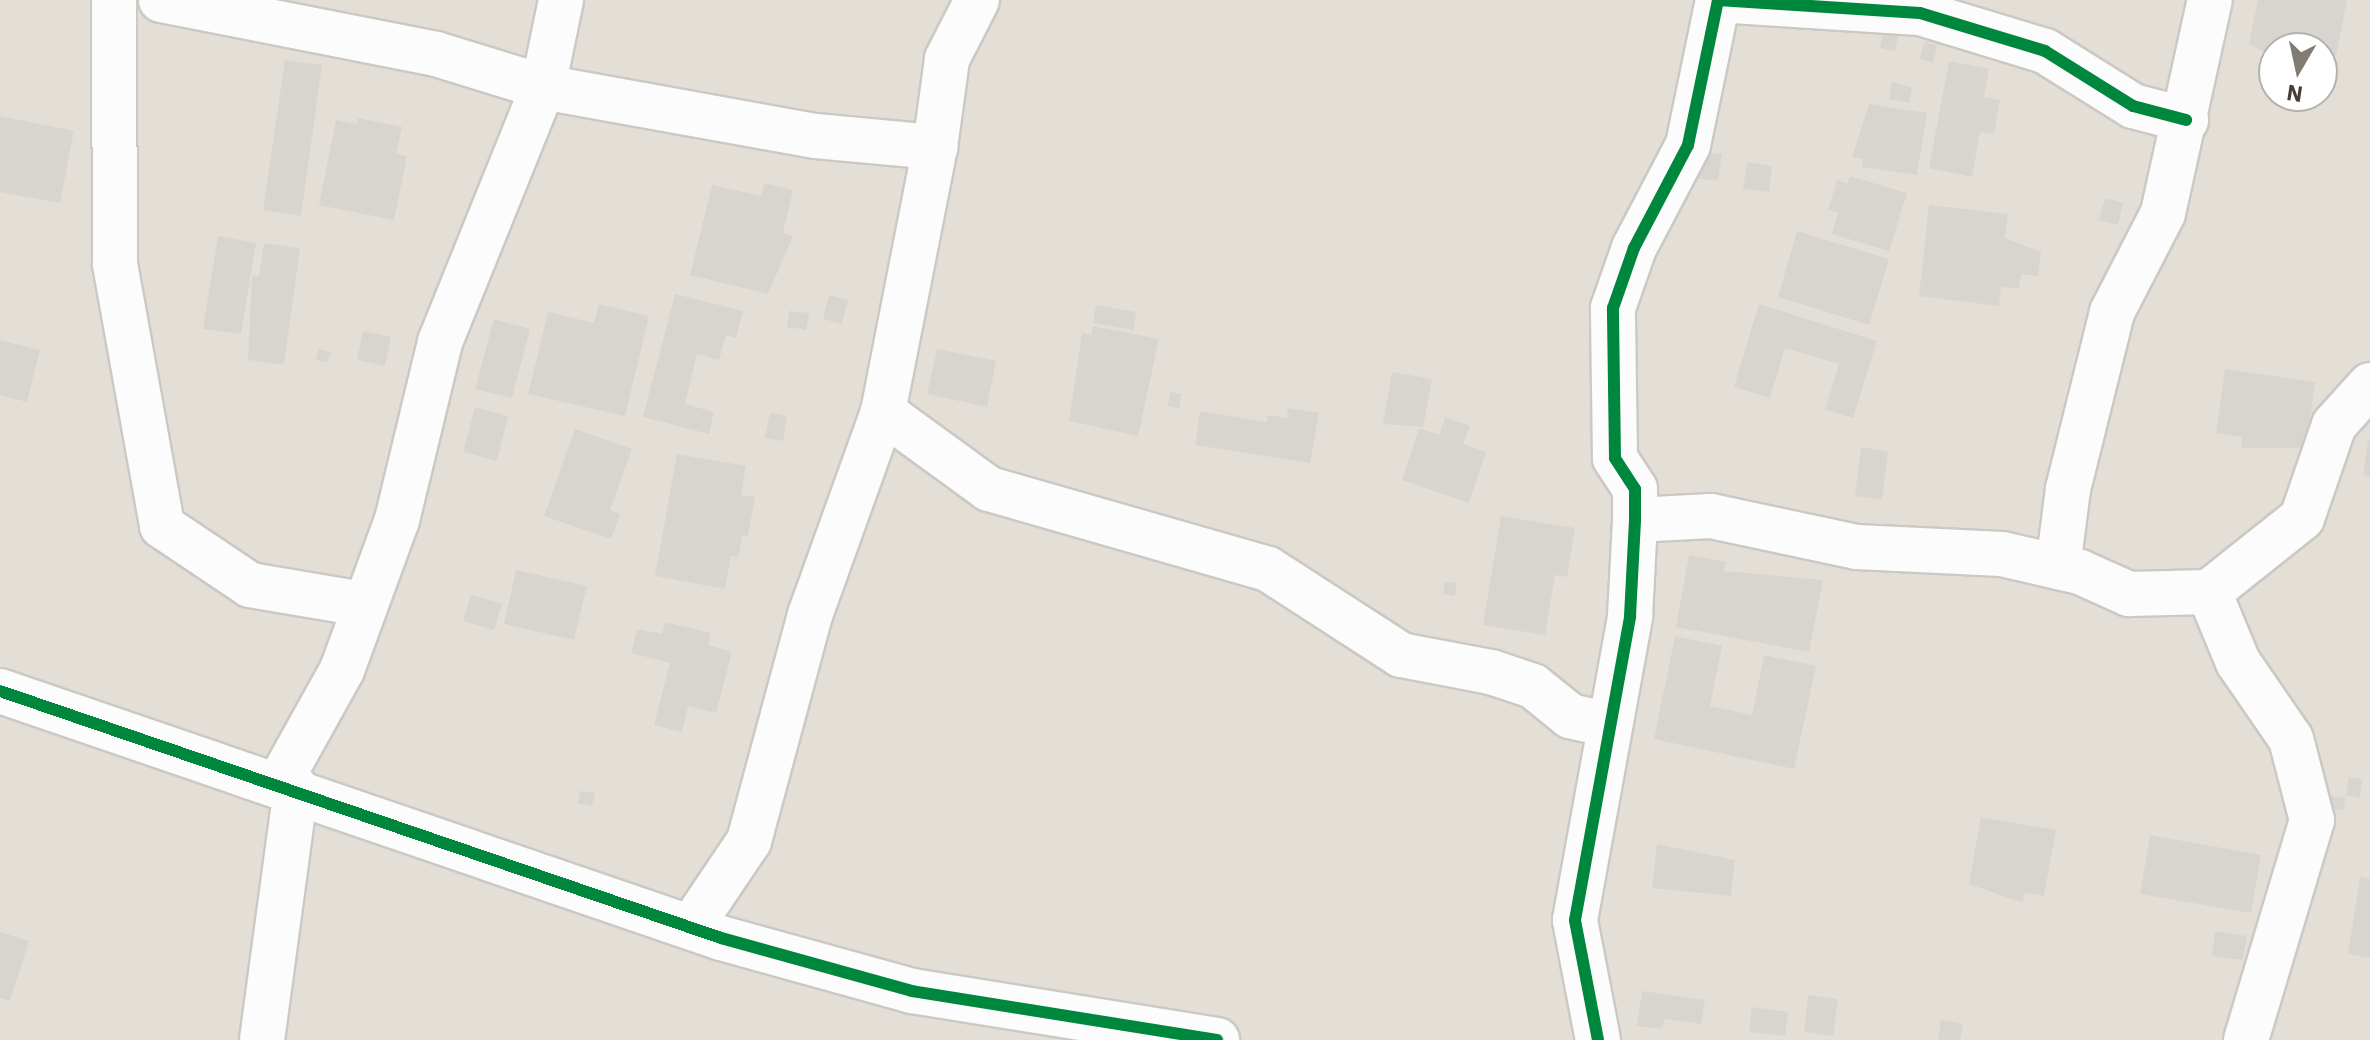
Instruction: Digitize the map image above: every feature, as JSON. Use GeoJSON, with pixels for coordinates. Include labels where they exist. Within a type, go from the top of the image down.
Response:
{"type":"FeatureCollection","features":[{"type":"Feature","properties":{"kind":"street"},"geometry":{"type":"LineString","coordinates":[[114,0],[115,264],[162,526],[250,585],[362,604]]}},
{"type":"Feature","properties":{"kind":"street"},"geometry":{"type":"LineString","coordinates":[[161,0],[436,54],[543,87],[816,136],[935,147]]}},
{"type":"Feature","properties":{"kind":"street"},"geometry":{"type":"LineString","coordinates":[[262,1040],[287,787],[342,670],[362,604],[397,520],[462,274],[543,87],[561,0]]}},
{"type":"Feature","properties":{"kind":"street"},"geometry":{"type":"LineString","coordinates":[[691,927],[749,841],[810,615],[883,412],[935,147],[947,59],[977,0]]}},
{"type":"Feature","properties":{"kind":"street"},"geometry":{"type":"LineString","coordinates":[[1598,1040],[1575,920],[1630,616],[1635,520],[1635,489],[1615,458],[1613,308],[1629,260],[1688,145],[1718,0],[1920,13],[2045,51],[2133,106],[2186,120]]}},
{"type":"Feature","properties":{"kind":"street"},"geometry":{"type":"LineString","coordinates":[[2058,567],[2068,489],[2112,312],[2163,213],[2186,120],[2210,0]]}},
{"type":"Feature","properties":{"kind":"street"},"geometry":{"type":"LineString","coordinates":[[1635,520],[1711,516],[1857,547],[2002,554],[2058,567],[2129,594],[2209,592],[2302,518],[2334,425],[2370,385]]}},
{"type":"Feature","properties":{"kind":"street"},"geometry":{"type":"LineString","coordinates":[[883,412],[989,489],[1268,569],[1401,655],[1491,672],[1533,686],[1570,716],[1608,725]]}},
{"type":"Feature","properties":{"kind":"street"},"geometry":{"type":"LineString","coordinates":[[2209,592],[2238,662],[2291,739],[2312,820],[2246,1040]]}},
{"type":"Feature","properties":{"kind":"street"},"geometry":{"type":"LineString","coordinates":[[0,691],[691,927],[912,991],[1091,1031],[1217,1040]]}},
{"type":"Feature","properties":{"kind":"shaded area"},"geometry":{"type":"Polygon","coordinates":[[[0,0],[2370,0],[2370,1040],[0,1040],[0,0]]]}},
{"type":"Feature","properties":{"kind":"building"},"geometry":{"type":"Polygon","coordinates":[[[2258,0],[2347,0],[2338,46],[2338,32],[2258,32],[2258,49],[2249,44],[2258,0]]]}},
{"type":"Feature","properties":{"kind":"building"},"geometry":{"type":"Polygon","coordinates":[[[1883,31],[1898,35],[1895,51],[1880,48],[1883,31]]]}},
{"type":"Feature","properties":{"kind":"building"},"geometry":{"type":"Polygon","coordinates":[[[1924,42],[1937,45],[1933,63],[1920,59],[1924,42]]]}},
{"type":"Feature","properties":{"kind":"building"},"geometry":{"type":"Polygon","coordinates":[[[285,60],[322,65],[301,216],[263,210],[285,60]]]}},
{"type":"Feature","properties":{"kind":"building"},"geometry":{"type":"Polygon","coordinates":[[[1949,61],[1989,69],[1984,97],[2000,100],[1994,134],[1980,132],[1972,177],[1929,168],[1949,61]]]}},
{"type":"Feature","properties":{"kind":"building"},"geometry":{"type":"Polygon","coordinates":[[[1892,82],[1912,87],[1909,103],[1889,99],[1892,82]]]}},
{"type":"Feature","properties":{"kind":"building"},"geometry":{"type":"Polygon","coordinates":[[[1869,104],[1927,113],[1917,175],[1862,167],[1863,159],[1852,157],[1869,104]]]}},
{"type":"Feature","properties":{"kind":"building"},"geometry":{"type":"Polygon","coordinates":[[[0,116],[74,131],[60,203],[0,192],[0,116]]]}},
{"type":"Feature","properties":{"kind":"building"},"geometry":{"type":"Polygon","coordinates":[[[358,118],[402,127],[396,154],[407,156],[394,220],[319,205],[336,120],[357,124],[358,118]]]}},
{"type":"Feature","properties":{"kind":"building"},"geometry":{"type":"Polygon","coordinates":[[[1695,151],[1722,154],[1718,181],[1692,178],[1695,151]]]}},
{"type":"Feature","properties":{"kind":"building"},"geometry":{"type":"Polygon","coordinates":[[[1747,162],[1772,166],[1769,192],[1743,189],[1747,162]]]}},
{"type":"Feature","properties":{"kind":"building"},"geometry":{"type":"Polygon","coordinates":[[[1850,176],[1907,193],[1889,251],[1832,234],[1838,213],[1828,210],[1837,180],[1847,184],[1850,176]]]}},
{"type":"Feature","properties":{"kind":"building"},"geometry":{"type":"Polygon","coordinates":[[[764,183],[793,190],[783,233],[793,236],[768,294],[690,275],[712,185],[761,196],[764,183]]]}},
{"type":"Feature","properties":{"kind":"building"},"geometry":{"type":"Polygon","coordinates":[[[2105,198],[2123,203],[2118,225],[2099,220],[2105,198]]]}},
{"type":"Feature","properties":{"kind":"building"},"geometry":{"type":"Polygon","coordinates":[[[1929,205],[2008,214],[2005,238],[2041,252],[2038,276],[2021,274],[2019,289],[2001,287],[1999,306],[1919,296],[1929,205]]]}},
{"type":"Feature","properties":{"kind":"building"},"geometry":{"type":"Polygon","coordinates":[[[1797,231],[1889,259],[1869,325],[1778,297],[1797,231]]]}},
{"type":"Feature","properties":{"kind":"building"},"geometry":{"type":"Polygon","coordinates":[[[218,236],[256,243],[241,334],[203,329],[218,236]]]}},
{"type":"Feature","properties":{"kind":"building"},"geometry":{"type":"Polygon","coordinates":[[[264,243],[300,248],[284,365],[248,360],[252,276],[259,277],[264,243]]]}},
{"type":"Feature","properties":{"kind":"building"},"geometry":{"type":"Polygon","coordinates":[[[675,294],[743,311],[736,338],[726,335],[719,360],[697,354],[685,404],[714,412],[709,434],[643,417],[675,294]]]}},
{"type":"Feature","properties":{"kind":"building"},"geometry":{"type":"Polygon","coordinates":[[[829,295],[848,300],[842,324],[823,319],[829,295]]]}},
{"type":"Feature","properties":{"kind":"building"},"geometry":{"type":"Polygon","coordinates":[[[599,304],[649,316],[625,416],[528,394],[548,312],[594,323],[599,304]]]}},
{"type":"Feature","properties":{"kind":"building"},"geometry":{"type":"Polygon","coordinates":[[[1759,304],[1877,341],[1853,418],[1825,410],[1839,364],[1785,348],[1770,398],[1734,387],[1759,304]]]}},
{"type":"Feature","properties":{"kind":"building"},"geometry":{"type":"Polygon","coordinates":[[[1096,305],[1136,312],[1134,330],[1093,323],[1096,305]]]}},
{"type":"Feature","properties":{"kind":"building"},"geometry":{"type":"Polygon","coordinates":[[[789,311],[809,313],[806,330],[787,327],[789,311]]]}},
{"type":"Feature","properties":{"kind":"building"},"geometry":{"type":"Polygon","coordinates":[[[494,319],[530,329],[512,398],[475,389],[494,319]]]}},
{"type":"Feature","properties":{"kind":"building"},"geometry":{"type":"Polygon","coordinates":[[[1093,326],[1159,339],[1138,436],[1069,421],[1082,333],[1091,335],[1093,326]]]}},
{"type":"Feature","properties":{"kind":"building"},"geometry":{"type":"Polygon","coordinates":[[[363,331],[391,337],[385,366],[357,360],[363,331]]]}},
{"type":"Feature","properties":{"kind":"building"},"geometry":{"type":"Polygon","coordinates":[[[0,340],[40,350],[27,402],[0,395],[0,340]]]}},
{"type":"Feature","properties":{"kind":"building"},"geometry":{"type":"Polygon","coordinates":[[[319,349],[331,352],[327,363],[316,360],[319,349]]]}},
{"type":"Feature","properties":{"kind":"building"},"geometry":{"type":"Polygon","coordinates":[[[937,349],[996,361],[987,407],[927,394],[937,349]]]}},
{"type":"Feature","properties":{"kind":"building"},"geometry":{"type":"Polygon","coordinates":[[[2225,369],[2315,382],[2306,448],[2241,448],[2242,437],[2216,433],[2225,369]]]}},
{"type":"Feature","properties":{"kind":"building"},"geometry":{"type":"Polygon","coordinates":[[[1392,372],[1432,379],[1423,427],[1383,424],[1392,372]]]}},
{"type":"Feature","properties":{"kind":"building"},"geometry":{"type":"Polygon","coordinates":[[[1170,392],[1181,394],[1179,409],[1168,406],[1170,392]]]}},
{"type":"Feature","properties":{"kind":"building"},"geometry":{"type":"Polygon","coordinates":[[[475,407],[508,416],[497,461],[463,452],[475,407]]]}},
{"type":"Feature","properties":{"kind":"building"},"geometry":{"type":"Polygon","coordinates":[[[1288,408],[1319,413],[1310,463],[1195,445],[1200,411],[1267,422],[1268,415],[1287,418],[1288,408]]]}},
{"type":"Feature","properties":{"kind":"building"},"geometry":{"type":"Polygon","coordinates":[[[770,413],[787,416],[783,441],[765,438],[770,413]]]}},
{"type":"Feature","properties":{"kind":"building"},"geometry":{"type":"Polygon","coordinates":[[[1445,417],[1470,426],[1463,444],[1486,452],[1469,503],[1402,480],[1419,428],[1439,435],[1445,417]]]}},
{"type":"Feature","properties":{"kind":"building"},"geometry":{"type":"Polygon","coordinates":[[[575,429],[632,449],[610,510],[620,514],[611,539],[544,516],[575,429]]]}},
{"type":"Feature","properties":{"kind":"building"},"geometry":{"type":"Polygon","coordinates":[[[2370,441],[2370,476],[2363,475],[2370,441]]]}},
{"type":"Feature","properties":{"kind":"building"},"geometry":{"type":"Polygon","coordinates":[[[1861,447],[1888,451],[1882,500],[1855,496],[1861,447]]]}},
{"type":"Feature","properties":{"kind":"building"},"geometry":{"type":"Polygon","coordinates":[[[677,454],[746,466],[741,495],[755,497],[748,536],[742,535],[739,557],[731,556],[725,589],[655,576],[677,454]]]}},
{"type":"Feature","properties":{"kind":"building"},"geometry":{"type":"Polygon","coordinates":[[[1501,516],[1575,528],[1567,577],[1555,575],[1545,635],[1483,625],[1501,516]]]}},
{"type":"Feature","properties":{"kind":"building"},"geometry":{"type":"Polygon","coordinates":[[[1689,555],[1726,562],[1724,571],[1823,580],[1809,652],[1676,627],[1689,555]]]}},
{"type":"Feature","properties":{"kind":"building"},"geometry":{"type":"Polygon","coordinates":[[[516,570],[587,586],[574,640],[504,624],[516,570]]]}},
{"type":"Feature","properties":{"kind":"building"},"geometry":{"type":"Polygon","coordinates":[[[1445,582],[1457,583],[1455,596],[1443,594],[1445,582]]]}},
{"type":"Feature","properties":{"kind":"building"},"geometry":{"type":"Polygon","coordinates":[[[471,595],[502,604],[494,630],[463,621],[471,595]]]}},
{"type":"Feature","properties":{"kind":"building"},"geometry":{"type":"Polygon","coordinates":[[[665,622],[711,633],[708,645],[732,652],[716,713],[688,706],[682,732],[654,725],[670,663],[631,653],[637,629],[662,634],[665,622]]]}},
{"type":"Feature","properties":{"kind":"building"},"geometry":{"type":"Polygon","coordinates":[[[1675,636],[1722,646],[1710,706],[1752,715],[1764,655],[1816,666],[1794,769],[1654,739],[1675,636]]]}},
{"type":"Feature","properties":{"kind":"building"},"geometry":{"type":"Polygon","coordinates":[[[2349,777],[2362,779],[2360,798],[2346,795],[2349,777]]]}},
{"type":"Feature","properties":{"kind":"building"},"geometry":{"type":"Polygon","coordinates":[[[580,791],[595,793],[592,806],[578,803],[580,791]]]}},
{"type":"Feature","properties":{"kind":"building"},"geometry":{"type":"Polygon","coordinates":[[[2326,795],[2345,798],[2344,810],[2324,807],[2326,795]]]}},
{"type":"Feature","properties":{"kind":"building"},"geometry":{"type":"Polygon","coordinates":[[[1981,817],[2056,830],[2044,896],[2024,893],[2023,903],[1969,884],[1981,817]]]}},
{"type":"Feature","properties":{"kind":"building"},"geometry":{"type":"Polygon","coordinates":[[[2150,835],[2261,855],[2251,913],[2140,894],[2150,835]]]}},
{"type":"Feature","properties":{"kind":"building"},"geometry":{"type":"Polygon","coordinates":[[[1657,844],[1735,860],[1731,896],[1652,888],[1657,844]]]}},
{"type":"Feature","properties":{"kind":"building"},"geometry":{"type":"Polygon","coordinates":[[[2360,877],[2370,879],[2370,958],[2348,954],[2360,877]]]}},
{"type":"Feature","properties":{"kind":"building"},"geometry":{"type":"Polygon","coordinates":[[[2215,931],[2247,936],[2243,960],[2212,956],[2215,931]]]}},
{"type":"Feature","properties":{"kind":"building"},"geometry":{"type":"Polygon","coordinates":[[[0,932],[29,941],[10,1001],[0,998],[0,932]]]}},
{"type":"Feature","properties":{"kind":"building"},"geometry":{"type":"Polygon","coordinates":[[[1642,991],[1705,1000],[1701,1024],[1664,1019],[1662,1029],[1637,1026],[1642,991]]]}},
{"type":"Feature","properties":{"kind":"building"},"geometry":{"type":"Polygon","coordinates":[[[1808,995],[1838,999],[1833,1036],[1804,1032],[1808,995]]]}},
{"type":"Feature","properties":{"kind":"building"},"geometry":{"type":"Polygon","coordinates":[[[1752,1007],[1788,1012],[1785,1036],[1749,1032],[1752,1007]]]}},
{"type":"Feature","properties":{"kind":"building"},"geometry":{"type":"Polygon","coordinates":[[[1941,1020],[1963,1024],[1960,1040],[1938,1040],[1941,1020]]]}},
{"type":"Feature","properties":{"kind":"cycle path"},"geometry":{"type":"LineString","coordinates":[[1598,1040],[1575,920],[1630,616],[1635,520],[1635,489],[1615,458],[1613,308],[1634,248],[1688,145],[1718,0],[1920,13],[2045,51],[2133,106],[2186,120]]}},
{"type":"Feature","properties":{"kind":"cycle path"},"geometry":{"type":"LineString","coordinates":[[0,691],[721,938],[912,991],[1217,1040]]}}]}
